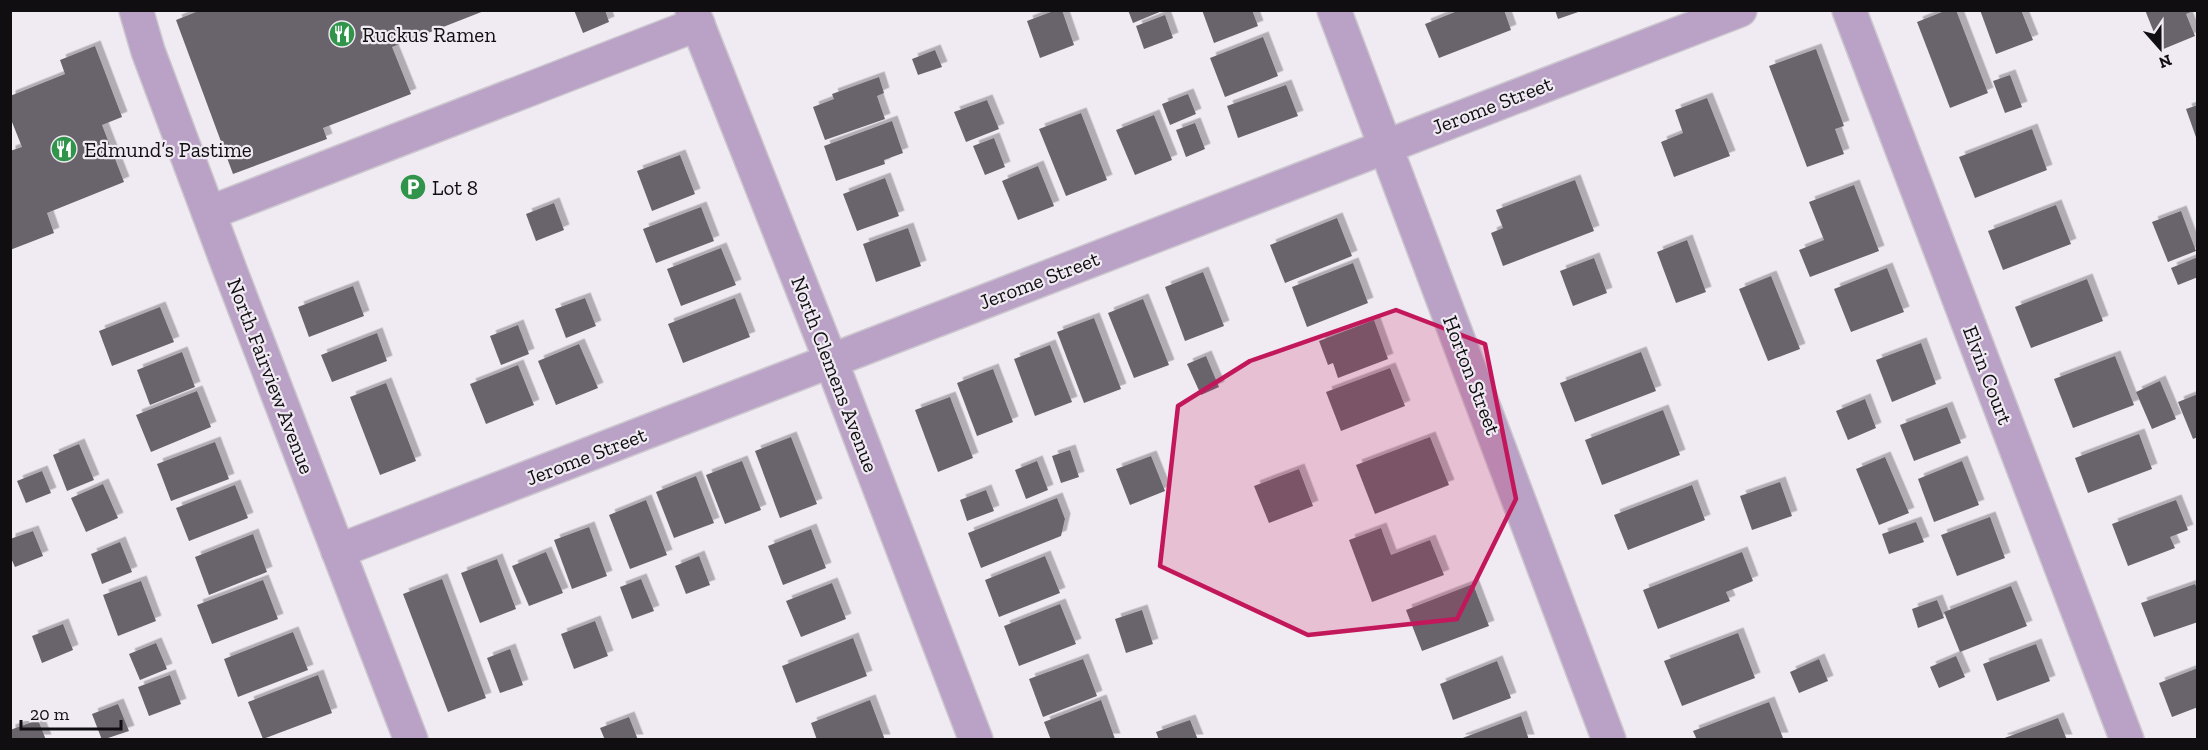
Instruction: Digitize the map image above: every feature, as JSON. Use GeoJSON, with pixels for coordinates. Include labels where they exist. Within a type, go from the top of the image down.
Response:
{"type":"FeatureCollection","features":[{"type":"Feature","properties":{"kind":"street","name":"North Fairview Avenue"},"geometry":{"type":"LineString","coordinates":[[136,10],[148,51],[209,213],[411,740]]}},
{"type":"Feature","properties":{"kind":"street","name":"Horton Street"},"geometry":{"type":"LineString","coordinates":[[1334,10],[1609,740]]}},
{"type":"Feature","properties":{"kind":"street","name":"Jerome Street"},"geometry":{"type":"LineString","coordinates":[[338,550],[1740,10]]}},
{"type":"Feature","properties":{"kind":"street","name":"Elvin Court"},"geometry":{"type":"LineString","coordinates":[[1849,10],[2127,740]]}},
{"type":"Feature","properties":{"kind":"street"},"geometry":{"type":"LineString","coordinates":[[209,213],[695,17]]}},
{"type":"Feature","properties":{"kind":"street","name":"North Clemens Avenue"},"geometry":{"type":"LineString","coordinates":[[695,17],[831,361],[976,740]]}},
{"type":"Feature","properties":{"kind":"highlighted area"},"geometry":{"type":"Polygon","coordinates":[[[1396,310],[1485,344],[1516,499],[1457,619],[1308,635],[1160,566],[1178,406],[1250,361],[1396,310]]]}},
{"type":"Feature","properties":{"kind":"building"},"geometry":{"type":"Polygon","coordinates":[[[201,10],[484,11],[392,47],[411,94],[323,128],[327,139],[233,174],[176,20],[201,10]]]}},
{"type":"Feature","properties":{"kind":"building"},"geometry":{"type":"Polygon","coordinates":[[[574,10],[605,10],[609,22],[583,33],[574,10]]]}},
{"type":"Feature","properties":{"kind":"building"},"geometry":{"type":"Polygon","coordinates":[[[1062,10],[1074,45],[1040,58],[1027,21],[1062,10]]]}},
{"type":"Feature","properties":{"kind":"building"},"geometry":{"type":"Polygon","coordinates":[[[1128,10],[1162,10],[1162,11],[1133,23],[1128,10]]]}},
{"type":"Feature","properties":{"kind":"building"},"geometry":{"type":"Polygon","coordinates":[[[1202,10],[1252,10],[1258,26],[1214,43],[1202,10]]]}},
{"type":"Feature","properties":{"kind":"building"},"geometry":{"type":"Polygon","coordinates":[[[1460,10],[1504,10],[1511,30],[1439,58],[1425,24],[1460,10]]]}},
{"type":"Feature","properties":{"kind":"building"},"geometry":{"type":"Polygon","coordinates":[[[1555,10],[1581,10],[1581,11],[1558,19],[1555,10]]]}},
{"type":"Feature","properties":{"kind":"building"},"geometry":{"type":"Polygon","coordinates":[[[1947,10],[1956,10],[1988,93],[1950,108],[1917,22],[1947,10]]]}},
{"type":"Feature","properties":{"kind":"building"},"geometry":{"type":"Polygon","coordinates":[[[1980,10],[2021,10],[2033,40],[1996,54],[1980,10]]]}},
{"type":"Feature","properties":{"kind":"building"},"geometry":{"type":"Polygon","coordinates":[[[2145,10],[2196,10],[2186,14],[2195,36],[2161,50],[2145,10]]]}},
{"type":"Feature","properties":{"kind":"building"},"geometry":{"type":"Polygon","coordinates":[[[1165,15],[1173,38],[1144,49],[1136,26],[1165,15]]]}},
{"type":"Feature","properties":{"kind":"building"},"geometry":{"type":"Polygon","coordinates":[[[1263,37],[1278,76],[1225,97],[1210,58],[1263,37]]]}},
{"type":"Feature","properties":{"kind":"building","name":"Edmund’s Pastime"},"geometry":{"type":"Polygon","coordinates":[[[95,46],[122,117],[102,125],[124,182],[47,213],[54,233],[10,250],[10,151],[22,147],[10,117],[10,96],[65,74],[60,60],[95,46]]]}},
{"type":"Feature","properties":{"kind":"building"},"geometry":{"type":"Polygon","coordinates":[[[1816,49],[1844,126],[1835,129],[1844,154],[1807,167],[1769,66],[1816,49]]]}},
{"type":"Feature","properties":{"kind":"building"},"geometry":{"type":"Polygon","coordinates":[[[935,50],[942,67],[918,75],[912,59],[935,50]]]}},
{"type":"Feature","properties":{"kind":"building"},"geometry":{"type":"Polygon","coordinates":[[[2010,75],[2022,107],[2005,113],[1993,81],[2010,75]]]}},
{"type":"Feature","properties":{"kind":"building"},"geometry":{"type":"Polygon","coordinates":[[[879,77],[884,93],[877,96],[885,119],[825,140],[813,107],[834,99],[832,94],[879,77]]]}},
{"type":"Feature","properties":{"kind":"building"},"geometry":{"type":"Polygon","coordinates":[[[1286,85],[1298,116],[1238,138],[1227,106],[1286,85]]]}},
{"type":"Feature","properties":{"kind":"building"},"geometry":{"type":"Polygon","coordinates":[[[1188,94],[1196,114],[1170,125],[1162,104],[1188,94]]]}},
{"type":"Feature","properties":{"kind":"building"},"geometry":{"type":"Polygon","coordinates":[[[1707,98],[1730,156],[1674,177],[1661,142],[1683,133],[1675,110],[1707,98]]]}},
{"type":"Feature","properties":{"kind":"building"},"geometry":{"type":"Polygon","coordinates":[[[987,100],[999,129],[966,142],[954,112],[987,100]]]}},
{"type":"Feature","properties":{"kind":"building"},"geometry":{"type":"Polygon","coordinates":[[[2198,105],[2198,140],[2197,140],[2186,109],[2198,105]]]}},
{"type":"Feature","properties":{"kind":"building"},"geometry":{"type":"Polygon","coordinates":[[[1081,113],[1107,180],[1066,196],[1039,129],[1081,113]]]}},
{"type":"Feature","properties":{"kind":"building"},"geometry":{"type":"Polygon","coordinates":[[[1154,115],[1172,160],[1135,175],[1116,130],[1154,115]]]}},
{"type":"Feature","properties":{"kind":"building"},"geometry":{"type":"Polygon","coordinates":[[[892,121],[903,153],[884,160],[885,164],[836,181],[824,146],[892,121]]]}},
{"type":"Feature","properties":{"kind":"building"},"geometry":{"type":"Polygon","coordinates":[[[1195,123],[1205,149],[1186,157],[1176,130],[1195,123]]]}},
{"type":"Feature","properties":{"kind":"building"},"geometry":{"type":"Polygon","coordinates":[[[2032,129],[2047,170],[1975,198],[1959,157],[2032,129]]]}},
{"type":"Feature","properties":{"kind":"building"},"geometry":{"type":"Polygon","coordinates":[[[994,138],[1005,167],[985,175],[973,146],[994,138]]]}},
{"type":"Feature","properties":{"kind":"building"},"geometry":{"type":"Polygon","coordinates":[[[680,155],[695,194],[652,211],[637,171],[680,155]]]}},
{"type":"Feature","properties":{"kind":"building"},"geometry":{"type":"Polygon","coordinates":[[[1038,166],[1054,206],[1018,220],[1002,181],[1038,166]]]}},
{"type":"Feature","properties":{"kind":"building"},"geometry":{"type":"Polygon","coordinates":[[[885,178],[899,216],[857,231],[843,194],[885,178]]]}},
{"type":"Feature","properties":{"kind":"building"},"geometry":{"type":"Polygon","coordinates":[[[1575,180],[1594,231],[1503,266],[1491,233],[1503,228],[1496,210],[1575,180]]]}},
{"type":"Feature","properties":{"kind":"building"},"geometry":{"type":"Polygon","coordinates":[[[1854,185],[1879,251],[1810,277],[1799,250],[1824,240],[1809,202],[1854,185]]]}},
{"type":"Feature","properties":{"kind":"building"},"geometry":{"type":"Polygon","coordinates":[[[554,203],[564,230],[536,241],[526,214],[554,203]]]}},
{"type":"Feature","properties":{"kind":"building"},"geometry":{"type":"Polygon","coordinates":[[[2056,205],[2071,244],[2003,270],[1988,231],[2056,205]]]}},
{"type":"Feature","properties":{"kind":"building"},"geometry":{"type":"Polygon","coordinates":[[[701,207],[714,241],[656,263],[643,229],[701,207]]]}},
{"type":"Feature","properties":{"kind":"building"},"geometry":{"type":"Polygon","coordinates":[[[2181,211],[2196,251],[2168,262],[2152,222],[2181,211]]]}},
{"type":"Feature","properties":{"kind":"building"},"geometry":{"type":"Polygon","coordinates":[[[1337,218],[1352,256],[1285,283],[1270,245],[1337,218]]]}},
{"type":"Feature","properties":{"kind":"building"},"geometry":{"type":"Polygon","coordinates":[[[908,228],[921,266],[876,282],[863,244],[908,228]]]}},
{"type":"Feature","properties":{"kind":"building"},"geometry":{"type":"Polygon","coordinates":[[[1687,240],[1706,292],[1676,303],[1657,252],[1687,240]]]}},
{"type":"Feature","properties":{"kind":"building"},"geometry":{"type":"Polygon","coordinates":[[[721,248],[736,285],[681,306],[667,269],[721,248]]]}},
{"type":"Feature","properties":{"kind":"building"},"geometry":{"type":"Polygon","coordinates":[[[2198,257],[2198,277],[2178,285],[2171,268],[2198,257]]]}},
{"type":"Feature","properties":{"kind":"building"},"geometry":{"type":"Polygon","coordinates":[[[1594,258],[1607,293],[1573,306],[1560,271],[1594,258]]]}},
{"type":"Feature","properties":{"kind":"building"},"geometry":{"type":"Polygon","coordinates":[[[1353,263],[1368,303],[1307,327],[1292,287],[1353,263]]]}},
{"type":"Feature","properties":{"kind":"building"},"geometry":{"type":"Polygon","coordinates":[[[1887,268],[1904,312],[1851,332],[1834,289],[1887,268]]]}},
{"type":"Feature","properties":{"kind":"building"},"geometry":{"type":"Polygon","coordinates":[[[1203,272],[1224,326],[1185,341],[1165,287],[1203,272]]]}},
{"type":"Feature","properties":{"kind":"building"},"geometry":{"type":"Polygon","coordinates":[[[1771,276],[1800,349],[1768,361],[1739,289],[1771,276]]]}},
{"type":"Feature","properties":{"kind":"building"},"geometry":{"type":"Polygon","coordinates":[[[2087,279],[2103,321],[2031,348],[2015,307],[2087,279]]]}},
{"type":"Feature","properties":{"kind":"building"},"geometry":{"type":"Polygon","coordinates":[[[353,286],[364,316],[309,337],[298,307],[353,286]]]}},
{"type":"Feature","properties":{"kind":"building"},"geometry":{"type":"Polygon","coordinates":[[[585,298],[596,326],[566,338],[555,309],[585,298]]]}},
{"type":"Feature","properties":{"kind":"building"},"geometry":{"type":"Polygon","coordinates":[[[735,298],[750,337],[683,363],[668,324],[735,298]]]}},
{"type":"Feature","properties":{"kind":"building"},"geometry":{"type":"Polygon","coordinates":[[[1143,299],[1169,365],[1134,378],[1108,313],[1143,299]]]}},
{"type":"Feature","properties":{"kind":"building"},"geometry":{"type":"Polygon","coordinates":[[[160,307],[174,342],[112,366],[99,331],[160,307]]]}},
{"type":"Feature","properties":{"kind":"building"},"geometry":{"type":"Polygon","coordinates":[[[1094,318],[1121,389],[1084,403],[1057,332],[1094,318]]]}},
{"type":"Feature","properties":{"kind":"building"},"geometry":{"type":"Polygon","coordinates":[[[1374,320],[1388,359],[1338,378],[1333,363],[1328,365],[1319,341],[1374,320]]]}},
{"type":"Feature","properties":{"kind":"building"},"geometry":{"type":"Polygon","coordinates":[[[518,325],[529,354],[501,365],[490,336],[518,325]]]}},
{"type":"Feature","properties":{"kind":"building"},"geometry":{"type":"Polygon","coordinates":[[[377,333],[387,361],[332,382],[321,355],[377,333]]]}},
{"type":"Feature","properties":{"kind":"building"},"geometry":{"type":"Polygon","coordinates":[[[1921,343],[1936,384],[1892,402],[1876,360],[1921,343]]]}},
{"type":"Feature","properties":{"kind":"building"},"geometry":{"type":"Polygon","coordinates":[[[579,344],[598,388],[556,405],[538,361],[579,344]]]}},
{"type":"Feature","properties":{"kind":"building"},"geometry":{"type":"Polygon","coordinates":[[[1050,345],[1072,402],[1035,416],[1014,359],[1050,345]]]}},
{"type":"Feature","properties":{"kind":"building"},"geometry":{"type":"Polygon","coordinates":[[[182,352],[195,387],[150,405],[137,370],[182,352]]]}},
{"type":"Feature","properties":{"kind":"building"},"geometry":{"type":"Polygon","coordinates":[[[1641,352],[1656,391],[1575,422],[1560,383],[1641,352]]]}},
{"type":"Feature","properties":{"kind":"building"},"geometry":{"type":"Polygon","coordinates":[[[1206,356],[1219,387],[1201,395],[1187,364],[1206,356]]]}},
{"type":"Feature","properties":{"kind":"building"},"geometry":{"type":"Polygon","coordinates":[[[2115,356],[2134,405],[2073,428],[2054,379],[2115,356]]]}},
{"type":"Feature","properties":{"kind":"building"},"geometry":{"type":"Polygon","coordinates":[[[518,365],[534,405],[486,424],[470,384],[518,365]]]}},
{"type":"Feature","properties":{"kind":"building"},"geometry":{"type":"Polygon","coordinates":[[[1390,368],[1405,406],[1341,431],[1326,392],[1390,368]]]}},
{"type":"Feature","properties":{"kind":"building"},"geometry":{"type":"Polygon","coordinates":[[[993,369],[1013,422],[977,436],[957,383],[993,369]]]}},
{"type":"Feature","properties":{"kind":"building"},"geometry":{"type":"Polygon","coordinates":[[[2160,381],[2176,419],[2152,429],[2136,392],[2160,381]]]}},
{"type":"Feature","properties":{"kind":"building"},"geometry":{"type":"Polygon","coordinates":[[[386,383],[416,461],[380,475],[350,397],[386,383]]]}},
{"type":"Feature","properties":{"kind":"building"},"geometry":{"type":"Polygon","coordinates":[[[197,391],[211,427],[151,452],[136,415],[197,391]]]}},
{"type":"Feature","properties":{"kind":"building"},"geometry":{"type":"Polygon","coordinates":[[[2198,394],[2198,437],[2193,439],[2178,402],[2198,394]]]}},
{"type":"Feature","properties":{"kind":"building"},"geometry":{"type":"Polygon","coordinates":[[[950,397],[973,458],[938,472],[915,410],[950,397]]]}},
{"type":"Feature","properties":{"kind":"building"},"geometry":{"type":"Polygon","coordinates":[[[1865,399],[1876,428],[1848,440],[1836,411],[1865,399]]]}},
{"type":"Feature","properties":{"kind":"building"},"geometry":{"type":"Polygon","coordinates":[[[1947,407],[1961,443],[1914,461],[1900,425],[1947,407]]]}},
{"type":"Feature","properties":{"kind":"building"},"geometry":{"type":"Polygon","coordinates":[[[1663,410],[1680,455],[1602,485],[1585,440],[1663,410]]]}},
{"type":"Feature","properties":{"kind":"building"},"geometry":{"type":"Polygon","coordinates":[[[2139,434],[2152,469],[2088,493],[2075,458],[2139,434]]]}},
{"type":"Feature","properties":{"kind":"building"},"geometry":{"type":"Polygon","coordinates":[[[791,437],[817,504],[780,518],[755,451],[791,437]]]}},
{"type":"Feature","properties":{"kind":"building"},"geometry":{"type":"Polygon","coordinates":[[[1430,437],[1449,485],[1375,514],[1356,465],[1430,437]]]}},
{"type":"Feature","properties":{"kind":"building"},"geometry":{"type":"Polygon","coordinates":[[[215,442],[229,479],[171,501],[157,464],[215,442]]]}},
{"type":"Feature","properties":{"kind":"building"},"geometry":{"type":"Polygon","coordinates":[[[79,444],[94,480],[67,491],[53,455],[79,444]]]}},
{"type":"Feature","properties":{"kind":"building"},"geometry":{"type":"Polygon","coordinates":[[[1070,450],[1079,477],[1061,483],[1052,456],[1070,450]]]}},
{"type":"Feature","properties":{"kind":"building"},"geometry":{"type":"Polygon","coordinates":[[[1151,456],[1165,491],[1130,505],[1116,469],[1151,456]]]}},
{"type":"Feature","properties":{"kind":"building"},"geometry":{"type":"Polygon","coordinates":[[[1885,457],[1909,513],[1879,525],[1856,469],[1885,457]]]}},
{"type":"Feature","properties":{"kind":"building"},"geometry":{"type":"Polygon","coordinates":[[[742,461],[761,510],[725,524],[706,475],[742,461]]]}},
{"type":"Feature","properties":{"kind":"building"},"geometry":{"type":"Polygon","coordinates":[[[1037,461],[1048,490],[1026,499],[1015,470],[1037,461]]]}},
{"type":"Feature","properties":{"kind":"building"},"geometry":{"type":"Polygon","coordinates":[[[1962,461],[1979,505],[1934,522],[1918,479],[1962,461]]]}},
{"type":"Feature","properties":{"kind":"building"},"geometry":{"type":"Polygon","coordinates":[[[1299,469],[1313,506],[1269,523],[1254,486],[1299,469]]]}},
{"type":"Feature","properties":{"kind":"building"},"geometry":{"type":"Polygon","coordinates":[[[42,471],[51,493],[26,503],[17,481],[42,471]]]}},
{"type":"Feature","properties":{"kind":"building"},"geometry":{"type":"Polygon","coordinates":[[[696,476],[714,523],[674,538],[656,492],[696,476]]]}},
{"type":"Feature","properties":{"kind":"building"},"geometry":{"type":"Polygon","coordinates":[[[1780,482],[1792,516],[1752,530],[1740,496],[1780,482]]]}},
{"type":"Feature","properties":{"kind":"building"},"geometry":{"type":"Polygon","coordinates":[[[103,484],[118,518],[86,532],[71,498],[103,484]]]}},
{"type":"Feature","properties":{"kind":"building"},"geometry":{"type":"Polygon","coordinates":[[[235,485],[248,518],[189,541],[176,508],[235,485]]]}},
{"type":"Feature","properties":{"kind":"building"},"geometry":{"type":"Polygon","coordinates":[[[1692,485],[1705,520],[1628,550],[1614,515],[1692,485]]]}},
{"type":"Feature","properties":{"kind":"building"},"geometry":{"type":"Polygon","coordinates":[[[986,490],[994,511],[967,521],[960,500],[986,490]]]}},
{"type":"Feature","properties":{"kind":"building"},"geometry":{"type":"Polygon","coordinates":[[[1057,498],[1065,519],[1061,536],[981,568],[968,533],[1057,498]]]}},
{"type":"Feature","properties":{"kind":"building"},"geometry":{"type":"Polygon","coordinates":[[[646,500],[667,555],[630,569],[609,515],[646,500]]]}},
{"type":"Feature","properties":{"kind":"building"},"geometry":{"type":"Polygon","coordinates":[[[2176,500],[2188,530],[2170,537],[2175,548],[2128,566],[2112,524],[2176,500]]]}},
{"type":"Feature","properties":{"kind":"building"},"geometry":{"type":"Polygon","coordinates":[[[1990,517],[2005,558],[1957,576],[1941,535],[1990,517]]]}},
{"type":"Feature","properties":{"kind":"building"},"geometry":{"type":"Polygon","coordinates":[[[1916,522],[1924,542],[1889,554],[1882,534],[1916,522]]]}},
{"type":"Feature","properties":{"kind":"building"},"geometry":{"type":"Polygon","coordinates":[[[589,527],[607,576],[572,589],[554,540],[589,527]]]}},
{"type":"Feature","properties":{"kind":"building"},"geometry":{"type":"Polygon","coordinates":[[[1381,528],[1391,555],[1430,540],[1444,575],[1372,602],[1349,540],[1381,528]]]}},
{"type":"Feature","properties":{"kind":"building"},"geometry":{"type":"Polygon","coordinates":[[[811,529],[826,568],[783,585],[768,546],[811,529]]]}},
{"type":"Feature","properties":{"kind":"building"},"geometry":{"type":"Polygon","coordinates":[[[33,531],[43,556],[15,567],[10,556],[10,539],[33,531]]]}},
{"type":"Feature","properties":{"kind":"building"},"geometry":{"type":"Polygon","coordinates":[[[253,534],[267,572],[209,595],[195,557],[253,534]]]}},
{"type":"Feature","properties":{"kind":"building"},"geometry":{"type":"Polygon","coordinates":[[[120,542],[132,572],[102,584],[91,554],[120,542]]]}},
{"type":"Feature","properties":{"kind":"building"},"geometry":{"type":"Polygon","coordinates":[[[546,552],[563,593],[529,606],[512,566],[546,552]]]}},
{"type":"Feature","properties":{"kind":"building"},"geometry":{"type":"Polygon","coordinates":[[[1742,552],[1753,581],[1726,592],[1730,601],[1658,629],[1643,590],[1742,552]]]}},
{"type":"Feature","properties":{"kind":"building"},"geometry":{"type":"Polygon","coordinates":[[[699,556],[710,585],[686,594],[675,566],[699,556]]]}},
{"type":"Feature","properties":{"kind":"building"},"geometry":{"type":"Polygon","coordinates":[[[1045,556],[1060,593],[999,617],[985,580],[1045,556]]]}},
{"type":"Feature","properties":{"kind":"building"},"geometry":{"type":"Polygon","coordinates":[[[497,559],[516,609],[480,623],[461,573],[497,559]]]}},
{"type":"Feature","properties":{"kind":"building"},"geometry":{"type":"Polygon","coordinates":[[[442,579],[486,698],[448,712],[403,594],[442,579]]]}},
{"type":"Feature","properties":{"kind":"building"},"geometry":{"type":"Polygon","coordinates":[[[641,579],[654,611],[632,619],[620,587],[641,579]]]}},
{"type":"Feature","properties":{"kind":"building"},"geometry":{"type":"Polygon","coordinates":[[[263,580],[278,619],[212,644],[197,605],[263,580]]]}},
{"type":"Feature","properties":{"kind":"building"},"geometry":{"type":"Polygon","coordinates":[[[141,581],[156,621],[118,636],[103,595],[141,581]]]}},
{"type":"Feature","properties":{"kind":"building"},"geometry":{"type":"Polygon","coordinates":[[[832,583],[846,619],[801,637],[786,601],[832,583]]]}},
{"type":"Feature","properties":{"kind":"building"},"geometry":{"type":"Polygon","coordinates":[[[1473,584],[1489,626],[1422,651],[1406,610],[1473,584]]]}},
{"type":"Feature","properties":{"kind":"building"},"geometry":{"type":"Polygon","coordinates":[[[2195,584],[2198,591],[2198,622],[2154,637],[2141,603],[2195,584]]]}},
{"type":"Feature","properties":{"kind":"building"},"geometry":{"type":"Polygon","coordinates":[[[2011,586],[2027,626],[1960,652],[1944,612],[2011,586]]]}},
{"type":"Feature","properties":{"kind":"building"},"geometry":{"type":"Polygon","coordinates":[[[1937,600],[1944,618],[1918,628],[1912,609],[1937,600]]]}},
{"type":"Feature","properties":{"kind":"building"},"geometry":{"type":"Polygon","coordinates":[[[1060,604],[1076,644],[1019,666],[1004,626],[1060,604]]]}},
{"type":"Feature","properties":{"kind":"building"},"geometry":{"type":"Polygon","coordinates":[[[1142,610],[1153,644],[1126,653],[1115,619],[1142,610]]]}},
{"type":"Feature","properties":{"kind":"building"},"geometry":{"type":"Polygon","coordinates":[[[595,621],[608,656],[574,669],[561,634],[595,621]]]}},
{"type":"Feature","properties":{"kind":"building"},"geometry":{"type":"Polygon","coordinates":[[[63,624],[73,650],[42,663],[32,636],[63,624]]]}},
{"type":"Feature","properties":{"kind":"building"},"geometry":{"type":"Polygon","coordinates":[[[293,632],[308,670],[238,697],[224,659],[293,632]]]}},
{"type":"Feature","properties":{"kind":"building"},"geometry":{"type":"Polygon","coordinates":[[[1738,633],[1755,678],[1682,706],[1664,661],[1738,633]]]}},
{"type":"Feature","properties":{"kind":"building"},"geometry":{"type":"Polygon","coordinates":[[[853,638],[867,676],[796,703],[782,666],[853,638]]]}},
{"type":"Feature","properties":{"kind":"building"},"geometry":{"type":"Polygon","coordinates":[[[156,643],[167,669],[140,680],[129,654],[156,643]]]}},
{"type":"Feature","properties":{"kind":"building"},"geometry":{"type":"Polygon","coordinates":[[[2036,644],[2050,681],[1997,701],[1983,664],[2036,644]]]}},
{"type":"Feature","properties":{"kind":"building"},"geometry":{"type":"Polygon","coordinates":[[[510,649],[523,685],[500,693],[487,658],[510,649]]]}},
{"type":"Feature","properties":{"kind":"building"},"geometry":{"type":"Polygon","coordinates":[[[1956,656],[1965,677],[1939,688],[1930,667],[1956,656]]]}},
{"type":"Feature","properties":{"kind":"building"},"geometry":{"type":"Polygon","coordinates":[[[1083,659],[1097,696],[1043,717],[1029,679],[1083,659]]]}},
{"type":"Feature","properties":{"kind":"building"},"geometry":{"type":"Polygon","coordinates":[[[1819,659],[1828,681],[1799,693],[1790,672],[1819,659]]]}},
{"type":"Feature","properties":{"kind":"building"},"geometry":{"type":"Polygon","coordinates":[[[1497,661],[1511,698],[1453,720],[1440,684],[1497,661]]]}},
{"type":"Feature","properties":{"kind":"building"},"geometry":{"type":"Polygon","coordinates":[[[2198,668],[2198,707],[2172,717],[2159,683],[2198,668]]]}},
{"type":"Feature","properties":{"kind":"building"},"geometry":{"type":"Polygon","coordinates":[[[170,675],[181,704],[149,716],[138,687],[170,675]]]}},
{"type":"Feature","properties":{"kind":"building"},"geometry":{"type":"Polygon","coordinates":[[[318,675],[332,713],[263,739],[248,702],[318,675]]]}},
{"type":"Feature","properties":{"kind":"building"},"geometry":{"type":"Polygon","coordinates":[[[870,700],[885,740],[817,740],[811,723],[870,700]]]}},
{"type":"Feature","properties":{"kind":"building"},"geometry":{"type":"Polygon","coordinates":[[[1101,700],[1115,739],[1051,740],[1044,722],[1101,700]]]}},
{"type":"Feature","properties":{"kind":"building"},"geometry":{"type":"Polygon","coordinates":[[[1769,702],[1783,738],[1697,740],[1693,731],[1769,702]]]}},
{"type":"Feature","properties":{"kind":"building"},"geometry":{"type":"Polygon","coordinates":[[[118,704],[129,731],[102,740],[92,714],[118,704]]]}},
{"type":"Feature","properties":{"kind":"building"},"geometry":{"type":"Polygon","coordinates":[[[1521,716],[1529,740],[1460,740],[1460,739],[1521,716]]]}},
{"type":"Feature","properties":{"kind":"building"},"geometry":{"type":"Polygon","coordinates":[[[629,717],[638,740],[605,740],[600,728],[629,717]]]}},
{"type":"Feature","properties":{"kind":"building"},"geometry":{"type":"Polygon","coordinates":[[[2058,718],[2067,740],[2002,740],[2002,739],[2058,718]]]}},
{"type":"Feature","properties":{"kind":"building"},"geometry":{"type":"Polygon","coordinates":[[[38,720],[46,740],[10,740],[10,730],[38,720]]]}},
{"type":"Feature","properties":{"kind":"building"},"geometry":{"type":"Polygon","coordinates":[[[1190,720],[1198,740],[1159,740],[1156,732],[1190,720]]]}},
{"type":"Feature","properties":{"kind":"place","name":"Ruckus Ramen"},"geometry":{"type":"Point","coordinates":[342,34]}},
{"type":"Feature","properties":{"kind":"place","name":"Edmund’s Pastime"},"geometry":{"type":"Point","coordinates":[64,149]}},
{"type":"Feature","properties":{"kind":"place","name":"Lot 8"},"geometry":{"type":"Point","coordinates":[413,187]}}]}
